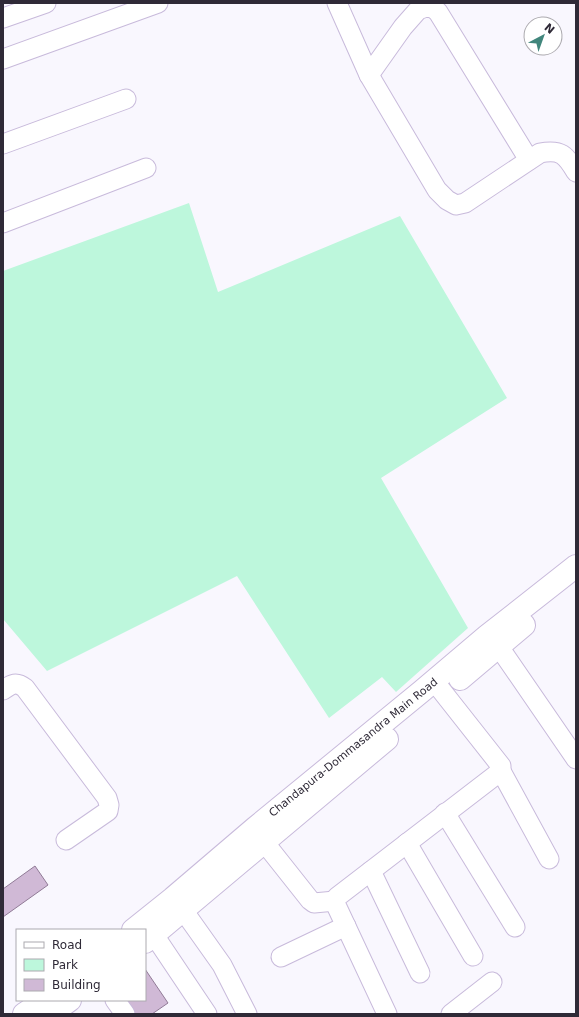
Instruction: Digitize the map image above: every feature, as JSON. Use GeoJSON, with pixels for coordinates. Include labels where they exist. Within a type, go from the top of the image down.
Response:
{"type":"FeatureCollection","features":[{"type":"Feature","properties":{"kind":"main road","name":"Chandapura-Dommasandra Main Road"},"geometry":{"type":"LineString","coordinates":[[149,938],[264,842],[438,687],[486,636],[576,566]]}},
{"type":"Feature","properties":{"kind":"main road","name":"Chandapura-Dommasandra Main Road"},"geometry":{"type":"LineString","coordinates":[[134,929],[173,898],[254,828],[438,687],[499,647],[576,582]]}},
{"type":"Feature","properties":{"kind":"main road"},"geometry":{"type":"LineString","coordinates":[[24,1014],[56,1008]]}},
{"type":"Feature","properties":{"kind":"street"},"geometry":{"type":"LineString","coordinates":[[3,18],[46,3]]}},
{"type":"Feature","properties":{"kind":"street"},"geometry":{"type":"LineString","coordinates":[[3,59],[158,3]]}},
{"type":"Feature","properties":{"kind":"street"},"geometry":{"type":"LineString","coordinates":[[337,3],[369,75],[437,190],[447,200],[456,205],[465,203],[540,153],[549,151],[558,152],[573,160]]}},
{"type":"Feature","properties":{"kind":"street"},"geometry":{"type":"LineString","coordinates":[[369,75],[403,27],[418,10],[426,7],[432,8],[438,12],[529,160]]}},
{"type":"Feature","properties":{"kind":"street"},"geometry":{"type":"LineString","coordinates":[[3,144],[126,98]]}},
{"type":"Feature","properties":{"kind":"street"},"geometry":{"type":"LineString","coordinates":[[3,223],[146,168]]}},
{"type":"Feature","properties":{"kind":"street"},"geometry":{"type":"LineString","coordinates":[[499,647],[576,759]]}},
{"type":"Feature","properties":{"kind":"street"},"geometry":{"type":"LineString","coordinates":[[3,690],[13,684],[20,684],[26,688],[107,798],[109,805],[108,811],[66,840]]}},
{"type":"Feature","properties":{"kind":"street"},"geometry":{"type":"LineString","coordinates":[[438,687],[501,766],[501,771],[548,859]]}},
{"type":"Feature","properties":{"kind":"street"},"geometry":{"type":"LineString","coordinates":[[387,1014],[336,905],[337,897],[501,771]]}},
{"type":"Feature","properties":{"kind":"street"},"geometry":{"type":"LineString","coordinates":[[445,813],[515,927]]}},
{"type":"Feature","properties":{"kind":"street"},"geometry":{"type":"LineString","coordinates":[[264,842],[310,900],[314,903],[336,901]]}},
{"type":"Feature","properties":{"kind":"street"},"geometry":{"type":"LineString","coordinates":[[407,843],[473,956]]}},
{"type":"Feature","properties":{"kind":"street"},"geometry":{"type":"LineString","coordinates":[[371,871],[420,973]]}},
{"type":"Feature","properties":{"kind":"street"},"geometry":{"type":"LineString","coordinates":[[183,910],[222,965],[247,1014]]}},
{"type":"Feature","properties":{"kind":"street"},"geometry":{"type":"LineString","coordinates":[[281,957],[346,926]]}},
{"type":"Feature","properties":{"kind":"street"},"geometry":{"type":"LineString","coordinates":[[149,938],[207,1014]]}},
{"type":"Feature","properties":{"kind":"street"},"geometry":{"type":"LineString","coordinates":[[451,1014],[492,982]]}},
{"type":"Feature","properties":{"kind":"street"},"geometry":{"type":"LineString","coordinates":[[116,1001],[125,1014]]}},
{"type":"Feature","properties":{"kind":"green space"},"geometry":{"type":"Polygon","coordinates":[[[189,203],[218,292],[400,216],[507,398],[381,478],[468,628],[396,692],[382,677],[329,718],[237,576],[47,671],[3,619],[3,271],[189,203]]]}},
{"type":"Feature","properties":{"kind":"building"},"geometry":{"type":"Polygon","coordinates":[[[35,866],[48,885],[3,917],[3,889],[35,866]]]}},
{"type":"Feature","properties":{"kind":"building"},"geometry":{"type":"Polygon","coordinates":[[[146,970],[168,1003],[152,1014],[133,1014],[124,1001],[146,1001],[146,970]]]}}]}
